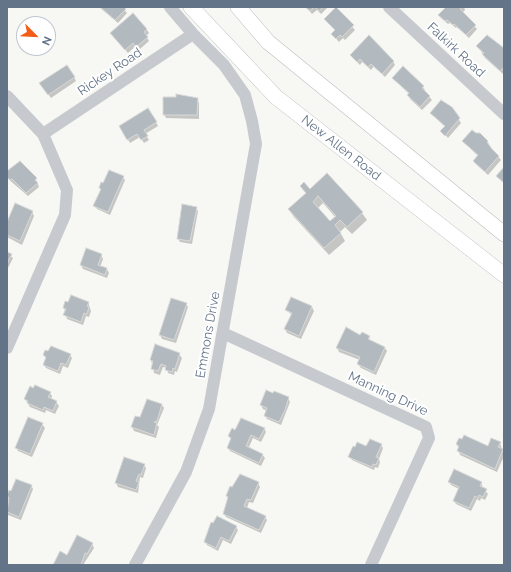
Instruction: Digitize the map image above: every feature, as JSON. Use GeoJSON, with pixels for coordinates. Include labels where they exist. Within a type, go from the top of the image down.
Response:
{"type":"FeatureCollection","features":[{"type":"Feature","properties":{"kind":"main road","name":"New Allen Road"},"geometry":{"type":"LineString","coordinates":[[190,7],[276,97],[504,275]]}},
{"type":"Feature","properties":{"kind":"main road"},"geometry":{"type":"LineString","coordinates":[[238,7],[268,42],[504,234]]}},
{"type":"Feature","properties":{"kind":"street","name":"Emmons Drive"},"geometry":{"type":"LineString","coordinates":[[135,565],[186,472],[209,409],[256,144],[252,121],[245,96],[224,65],[193,34],[170,7]]}},
{"type":"Feature","properties":{"kind":"street","name":"Falkirk Road"},"geometry":{"type":"LineString","coordinates":[[389,7],[504,114]]}},
{"type":"Feature","properties":{"kind":"street","name":"Rickey Road"},"geometry":{"type":"LineString","coordinates":[[43,134],[193,34]]}},
{"type":"Feature","properties":{"kind":"street"},"geometry":{"type":"LineString","coordinates":[[7,96],[43,134],[67,190],[65,215],[7,348]]}},
{"type":"Feature","properties":{"kind":"street","name":"Manning Drive"},"geometry":{"type":"LineString","coordinates":[[223,333],[426,427],[429,438],[372,565]]}},
{"type":"Feature","properties":{"kind":"building"},"geometry":{"type":"Polygon","coordinates":[[[100,7],[124,7],[126,9],[115,20],[100,7]]]}},
{"type":"Feature","properties":{"kind":"building"},"geometry":{"type":"Polygon","coordinates":[[[305,7],[314,7],[310,11],[305,7]]]}},
{"type":"Feature","properties":{"kind":"building"},"geometry":{"type":"Polygon","coordinates":[[[315,7],[323,7],[319,11],[315,7]]]}},
{"type":"Feature","properties":{"kind":"building"},"geometry":{"type":"Polygon","coordinates":[[[336,7],[354,25],[342,37],[340,35],[336,39],[331,34],[335,30],[324,19],[336,7]]]}},
{"type":"Feature","properties":{"kind":"building"},"geometry":{"type":"Polygon","coordinates":[[[446,7],[462,7],[460,9],[476,25],[466,35],[454,24],[453,25],[447,20],[445,21],[438,15],[446,7]]]}},
{"type":"Feature","properties":{"kind":"building"},"geometry":{"type":"Polygon","coordinates":[[[133,13],[147,29],[144,32],[148,37],[136,47],[133,43],[125,50],[110,33],[133,13]]]}},
{"type":"Feature","properties":{"kind":"building"},"geometry":{"type":"Polygon","coordinates":[[[369,35],[394,61],[382,74],[371,64],[368,67],[360,59],[357,62],[350,55],[369,35]]]}},
{"type":"Feature","properties":{"kind":"building"},"geometry":{"type":"Polygon","coordinates":[[[487,35],[504,48],[504,67],[500,71],[482,54],[484,53],[476,46],[487,35]]]}},
{"type":"Feature","properties":{"kind":"building"},"geometry":{"type":"Polygon","coordinates":[[[67,65],[75,77],[48,95],[39,83],[67,65]]]}},
{"type":"Feature","properties":{"kind":"building"},"geometry":{"type":"Polygon","coordinates":[[[403,66],[424,86],[422,88],[430,96],[420,107],[407,95],[409,93],[392,78],[403,66]]]}},
{"type":"Feature","properties":{"kind":"building"},"geometry":{"type":"Polygon","coordinates":[[[176,94],[198,98],[197,115],[163,115],[163,97],[176,97],[176,94]]]}},
{"type":"Feature","properties":{"kind":"building"},"geometry":{"type":"Polygon","coordinates":[[[441,100],[452,107],[460,118],[445,136],[440,131],[445,126],[430,113],[441,100]]]}},
{"type":"Feature","properties":{"kind":"building"},"geometry":{"type":"Polygon","coordinates":[[[148,108],[157,122],[144,130],[148,136],[141,140],[137,134],[127,140],[119,126],[148,108]]]}},
{"type":"Feature","properties":{"kind":"building"},"geometry":{"type":"Polygon","coordinates":[[[472,130],[476,133],[480,133],[499,156],[485,172],[473,161],[478,155],[462,141],[472,130]]]}},
{"type":"Feature","properties":{"kind":"building"},"geometry":{"type":"Polygon","coordinates":[[[20,161],[37,178],[35,180],[38,183],[26,193],[12,179],[10,180],[7,177],[7,171],[20,161]]]}},
{"type":"Feature","properties":{"kind":"building"},"geometry":{"type":"Polygon","coordinates":[[[504,167],[504,183],[496,176],[504,167]]]}},
{"type":"Feature","properties":{"kind":"building"},"geometry":{"type":"Polygon","coordinates":[[[109,170],[124,176],[108,212],[93,206],[101,189],[99,188],[101,182],[103,183],[109,170]]]}},
{"type":"Feature","properties":{"kind":"building"},"geometry":{"type":"Polygon","coordinates":[[[327,173],[363,212],[347,227],[340,220],[335,225],[341,233],[324,248],[288,209],[306,193],[300,186],[304,182],[310,189],[327,173]],[[318,196],[313,202],[330,221],[336,216],[318,196]]]}},
{"type":"Feature","properties":{"kind":"building"},"geometry":{"type":"Polygon","coordinates":[[[15,203],[33,211],[20,241],[7,235],[7,222],[15,203]]]}},
{"type":"Feature","properties":{"kind":"building"},"geometry":{"type":"Polygon","coordinates":[[[182,204],[197,207],[190,241],[177,239],[182,204]]]}},
{"type":"Feature","properties":{"kind":"building"},"geometry":{"type":"Polygon","coordinates":[[[86,248],[102,254],[98,265],[107,268],[105,275],[80,265],[86,248]]]}},
{"type":"Feature","properties":{"kind":"building"},"geometry":{"type":"Polygon","coordinates":[[[7,252],[12,254],[7,263],[7,252]]]}},
{"type":"Feature","properties":{"kind":"building"},"geometry":{"type":"Polygon","coordinates":[[[71,295],[89,302],[87,306],[89,307],[87,314],[84,313],[81,322],[63,315],[66,309],[63,308],[65,301],[68,302],[71,295]]]}},
{"type":"Feature","properties":{"kind":"building"},"geometry":{"type":"Polygon","coordinates":[[[291,297],[312,306],[299,336],[284,329],[292,313],[285,310],[291,297]]]}},
{"type":"Feature","properties":{"kind":"building"},"geometry":{"type":"Polygon","coordinates":[[[171,298],[187,303],[174,340],[159,335],[171,298]]]}},
{"type":"Feature","properties":{"kind":"building"},"geometry":{"type":"Polygon","coordinates":[[[346,327],[360,335],[362,332],[370,336],[368,339],[385,347],[374,372],[357,364],[360,357],[336,348],[346,327]]]}},
{"type":"Feature","properties":{"kind":"building"},"geometry":{"type":"Polygon","coordinates":[[[155,344],[180,353],[175,369],[173,368],[172,372],[165,370],[166,366],[161,364],[158,371],[151,369],[153,361],[150,360],[155,344]]]}},
{"type":"Feature","properties":{"kind":"building"},"geometry":{"type":"Polygon","coordinates":[[[51,346],[71,354],[66,365],[61,363],[58,371],[43,365],[46,357],[43,355],[45,350],[48,351],[51,346]]]}},
{"type":"Feature","properties":{"kind":"building"},"geometry":{"type":"Polygon","coordinates":[[[35,385],[51,392],[48,397],[57,401],[53,411],[44,407],[43,410],[27,403],[28,401],[24,399],[30,386],[33,388],[35,385]]]}},
{"type":"Feature","properties":{"kind":"building"},"geometry":{"type":"Polygon","coordinates":[[[266,390],[273,393],[274,391],[289,397],[279,422],[264,416],[267,408],[260,405],[266,390]]]}},
{"type":"Feature","properties":{"kind":"building"},"geometry":{"type":"Polygon","coordinates":[[[147,399],[162,404],[157,421],[154,422],[157,423],[154,435],[131,427],[135,416],[140,417],[147,399]]]}},
{"type":"Feature","properties":{"kind":"building"},"geometry":{"type":"Polygon","coordinates":[[[28,417],[43,423],[30,454],[15,448],[28,417]]]}},
{"type":"Feature","properties":{"kind":"building"},"geometry":{"type":"Polygon","coordinates":[[[241,418],[265,428],[259,439],[251,435],[246,446],[263,454],[259,463],[227,448],[231,438],[228,436],[232,428],[235,430],[241,418]]]}},
{"type":"Feature","properties":{"kind":"building"},"geometry":{"type":"Polygon","coordinates":[[[464,435],[488,446],[491,438],[501,442],[498,447],[503,449],[495,469],[457,451],[459,446],[456,444],[459,438],[462,439],[464,435]]]}},
{"type":"Feature","properties":{"kind":"building"},"geometry":{"type":"Polygon","coordinates":[[[370,439],[382,444],[376,457],[379,458],[376,465],[373,464],[372,467],[348,457],[353,446],[355,447],[357,442],[366,446],[370,439]]]}},
{"type":"Feature","properties":{"kind":"building"},"geometry":{"type":"Polygon","coordinates":[[[124,457],[145,464],[141,475],[139,474],[136,481],[139,482],[136,490],[115,483],[124,457]]]}},
{"type":"Feature","properties":{"kind":"building"},"geometry":{"type":"Polygon","coordinates":[[[454,469],[482,482],[480,486],[487,489],[483,497],[479,495],[478,498],[475,496],[469,508],[453,501],[459,487],[448,482],[454,469]]]}},
{"type":"Feature","properties":{"kind":"building"},"geometry":{"type":"Polygon","coordinates":[[[240,474],[259,482],[251,500],[247,499],[244,506],[266,516],[259,530],[223,514],[228,497],[226,496],[230,486],[232,487],[240,474]]]}},
{"type":"Feature","properties":{"kind":"building"},"geometry":{"type":"Polygon","coordinates":[[[16,479],[32,485],[19,517],[7,512],[9,498],[7,495],[9,490],[11,491],[16,479]]]}},
{"type":"Feature","properties":{"kind":"building"},"geometry":{"type":"Polygon","coordinates":[[[217,516],[237,526],[229,541],[221,537],[216,548],[204,542],[211,522],[213,523],[217,516]]]}},
{"type":"Feature","properties":{"kind":"building"},"geometry":{"type":"Polygon","coordinates":[[[77,535],[93,543],[87,554],[85,553],[81,565],[53,565],[60,551],[67,555],[77,535]]]}}]}
